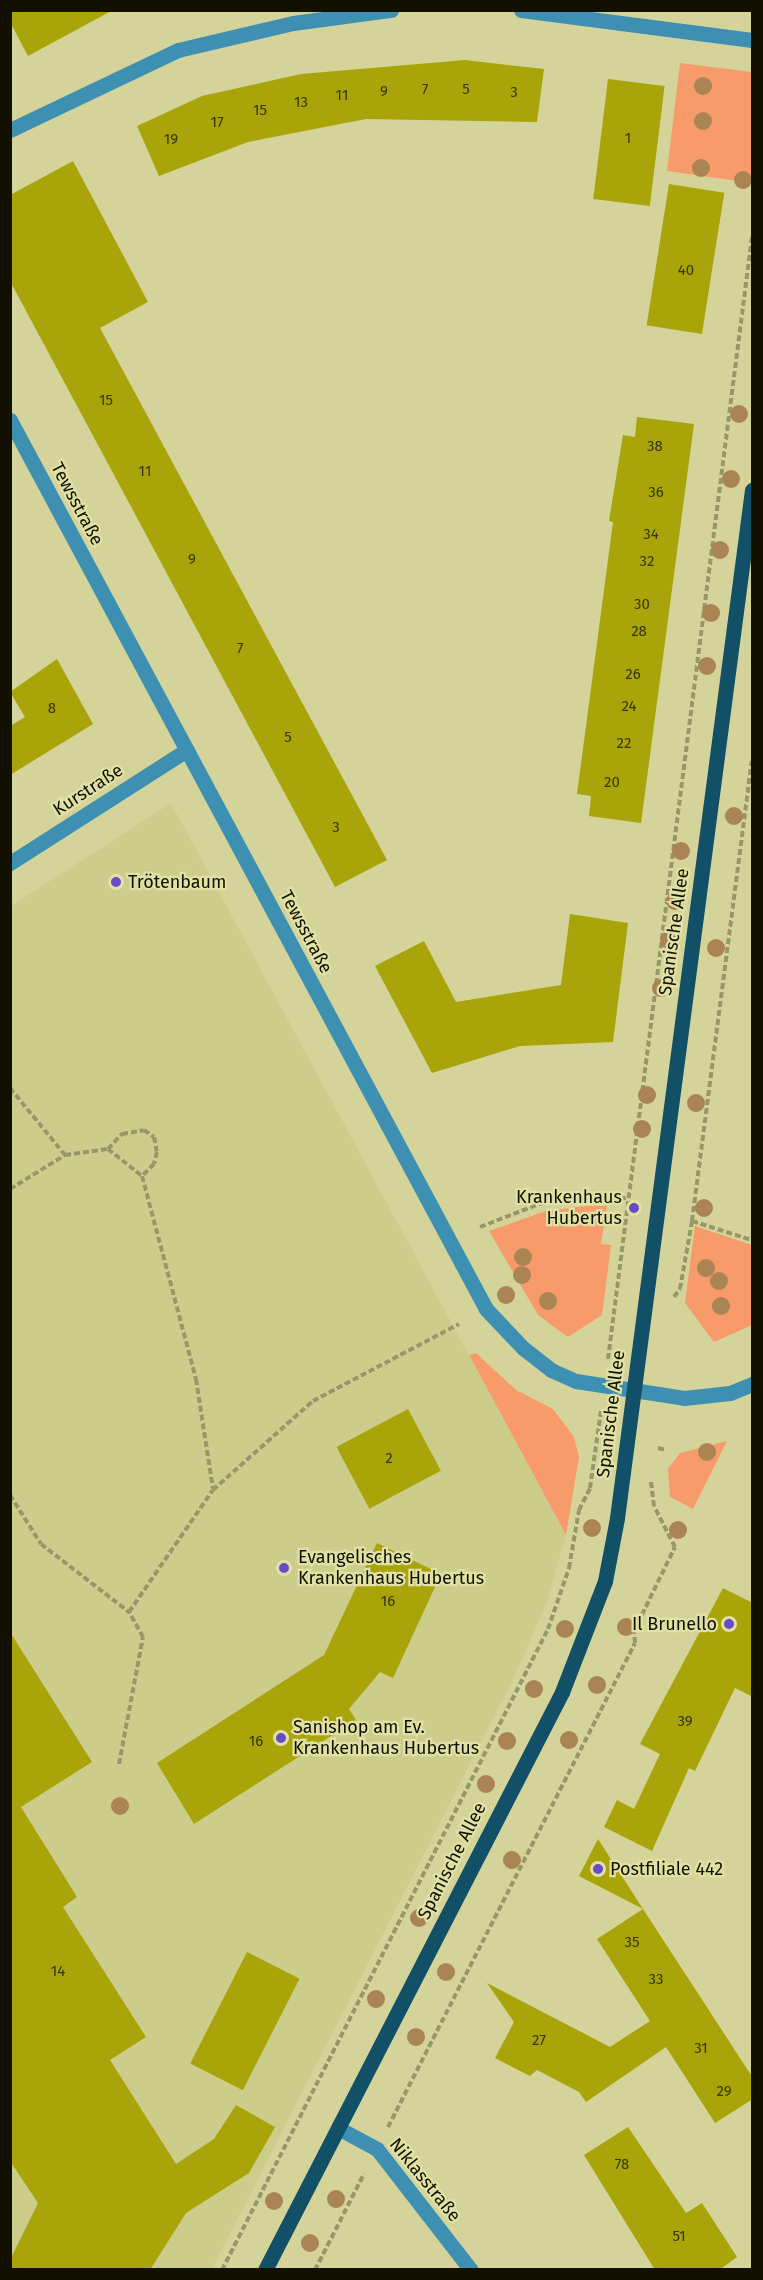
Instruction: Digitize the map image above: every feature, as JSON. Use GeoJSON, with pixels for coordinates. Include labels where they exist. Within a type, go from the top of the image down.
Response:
{"type":"FeatureCollection","features":[{"type":"Feature","properties":{"kind":"main road","name":"Spanische Allee"},"geometry":{"type":"LineString","coordinates":[[265,2270],[586,1636],[617,1518],[753,490]]}},
{"type":"Feature","properties":{"kind":"street"},"geometry":{"type":"LineString","coordinates":[[10,130],[178,50],[246,32],[391,10]]}},
{"type":"Feature","properties":{"kind":"street"},"geometry":{"type":"LineString","coordinates":[[521,10],[753,40]]}},
{"type":"Feature","properties":{"kind":"street","name":"Tewsstraße"},"geometry":{"type":"LineString","coordinates":[[10,420],[486,1309],[551,1370],[576,1381],[633,1392],[684,1398],[730,1393],[753,1384]]}},
{"type":"Feature","properties":{"kind":"street","name":"Kurstraße"},"geometry":{"type":"LineString","coordinates":[[10,863],[187,750]]}},
{"type":"Feature","properties":{"kind":"street","name":"Niklasstraße"},"geometry":{"type":"LineString","coordinates":[[338,2128],[377,2149],[471,2270]]}},
{"type":"Feature","properties":{"kind":"path"},"geometry":{"type":"LineString","coordinates":[[613,1323],[614,1290],[753,237]]}},
{"type":"Feature","properties":{"kind":"path"},"geometry":{"type":"LineString","coordinates":[[680,1289],[692,1221],[753,761]]}},
{"type":"Feature","properties":{"kind":"path"},"geometry":{"type":"LineString","coordinates":[[10,1088],[65,1155]]}},
{"type":"Feature","properties":{"kind":"path"},"geometry":{"type":"LineString","coordinates":[[10,1189],[65,1155],[108,1149],[122,1134],[144,1130],[154,1137],[157,1152],[154,1164],[142,1176]]}},
{"type":"Feature","properties":{"kind":"path"},"geometry":{"type":"LineString","coordinates":[[108,1149],[142,1176],[196,1379],[213,1490]]}},
{"type":"Feature","properties":{"kind":"path"},"geometry":{"type":"LineString","coordinates":[[480,1227],[539,1204],[626,1198]]}},
{"type":"Feature","properties":{"kind":"path"},"geometry":{"type":"LineString","coordinates":[[692,1221],[753,1240]]}},
{"type":"Feature","properties":{"kind":"path"},"geometry":{"type":"LineString","coordinates":[[129,1612],[213,1490],[313,1401],[459,1323]]}},
{"type":"Feature","properties":{"kind":"path"},"geometry":{"type":"LineString","coordinates":[[222,2270],[532,1664],[560,1598],[579,1510],[590,1488],[596,1445]]}},
{"type":"Feature","properties":{"kind":"path"},"geometry":{"type":"LineString","coordinates":[[658,1448],[666,1450]]}},
{"type":"Feature","properties":{"kind":"path"},"geometry":{"type":"LineString","coordinates":[[387,2129],[635,1642],[634,1631],[675,1547],[654,1506],[652,1470]]}},
{"type":"Feature","properties":{"kind":"path"},"geometry":{"type":"LineString","coordinates":[[10,1495],[41,1544],[129,1612],[143,1637],[119,1764]]}},
{"type":"Feature","properties":{"kind":"path"},"geometry":{"type":"LineString","coordinates":[[315,2270],[369,2165]]}},
{"type":"Feature","properties":{"kind":"shaded area"},"geometry":{"type":"Polygon","coordinates":[[[680,63],[752,72],[752,183],[667,171],[680,63]]]}},
{"type":"Feature","properties":{"kind":"shaded area","name":"Evangelisches Krankenhaus Hubertus"},"geometry":{"type":"Polygon","coordinates":[[[171,803],[566,1535],[547,1602],[513,1680],[212,2269],[11,2269],[11,906],[171,803]]]}},
{"type":"Feature","properties":{"kind":"shaded area"},"geometry":{"type":"Polygon","coordinates":[[[607,1206],[601,1244],[611,1245],[602,1315],[568,1337],[538,1315],[489,1231],[546,1211],[607,1206]]]}},
{"type":"Feature","properties":{"kind":"shaded area"},"geometry":{"type":"Polygon","coordinates":[[[695,1226],[752,1245],[752,1325],[714,1342],[685,1303],[695,1226]]]}},
{"type":"Feature","properties":{"kind":"shaded area"},"geometry":{"type":"Polygon","coordinates":[[[476,1353],[516,1390],[553,1409],[574,1437],[579,1457],[566,1535],[469,1355],[476,1353]]]}},
{"type":"Feature","properties":{"kind":"shaded area"},"geometry":{"type":"Polygon","coordinates":[[[727,1441],[693,1509],[670,1497],[668,1469],[680,1453],[727,1441]]]}},
{"type":"Feature","properties":{"kind":"building"},"geometry":{"type":"Polygon","coordinates":[[[10,10],[113,10],[28,56],[10,22],[10,10]]]}},
{"type":"Feature","properties":{"kind":"building"},"geometry":{"type":"Polygon","coordinates":[[[465,60],[544,69],[537,122],[366,119],[248,142],[159,176],[137,126],[202,96],[301,74],[465,60]]]}},
{"type":"Feature","properties":{"kind":"building"},"geometry":{"type":"Polygon","coordinates":[[[608,79],[665,86],[650,206],[593,199],[608,79]]]}},
{"type":"Feature","properties":{"kind":"building"},"geometry":{"type":"Polygon","coordinates":[[[73,161],[148,302],[100,328],[387,860],[335,887],[10,281],[10,195],[73,161]]]}},
{"type":"Feature","properties":{"kind":"building"},"geometry":{"type":"Polygon","coordinates":[[[669,184],[724,193],[702,334],[647,325],[669,184]]]}},
{"type":"Feature","properties":{"kind":"building"},"geometry":{"type":"Polygon","coordinates":[[[637,417],[694,424],[641,823],[589,816],[591,796],[577,794],[613,522],[609,521],[623,435],[635,437],[637,417]]]}},
{"type":"Feature","properties":{"kind":"building"},"geometry":{"type":"Polygon","coordinates":[[[57,659],[93,724],[10,775],[10,726],[25,717],[10,692],[57,659]]]}},
{"type":"Feature","properties":{"kind":"building"},"geometry":{"type":"Polygon","coordinates":[[[570,914],[628,923],[613,1042],[520,1046],[432,1073],[375,966],[424,941],[456,1002],[561,985],[570,914]]]}},
{"type":"Feature","properties":{"kind":"building"},"geometry":{"type":"Polygon","coordinates":[[[408,1409],[441,1471],[369,1509],[336,1447],[408,1409]]]}},
{"type":"Feature","properties":{"kind":"building"},"geometry":{"type":"Polygon","coordinates":[[[377,1543],[441,1574],[393,1678],[380,1672],[349,1709],[356,1720],[194,1824],[157,1763],[324,1655],[377,1543]]]}},
{"type":"Feature","properties":{"kind":"building"},"geometry":{"type":"Polygon","coordinates":[[[723,1588],[753,1603],[753,1697],[735,1688],[695,1771],[689,1768],[652,1851],[604,1827],[617,1800],[634,1809],[660,1754],[640,1744],[723,1588]]]}},
{"type":"Feature","properties":{"kind":"building"},"geometry":{"type":"Polygon","coordinates":[[[10,1632],[92,1762],[21,1807],[77,1897],[63,1907],[146,2037],[110,2060],[176,2164],[214,2139],[236,2105],[275,2127],[249,2173],[186,2213],[150,2270],[10,2270],[10,2260],[38,2203],[10,2161],[10,1632]]]}},
{"type":"Feature","properties":{"kind":"building"},"geometry":{"type":"Polygon","coordinates":[[[598,1839],[643,1909],[579,1876],[598,1839]]]}},
{"type":"Feature","properties":{"kind":"building"},"geometry":{"type":"Polygon","coordinates":[[[643,1909],[753,2078],[753,2099],[715,2123],[666,2047],[586,2102],[579,2092],[537,2070],[530,2076],[495,2058],[514,2022],[487,1983],[610,2047],[650,2021],[597,1939],[643,1909]]]}},
{"type":"Feature","properties":{"kind":"building"},"geometry":{"type":"Polygon","coordinates":[[[247,1952],[300,1979],[243,2090],[190,2063],[247,1952]]]}},
{"type":"Feature","properties":{"kind":"building"},"geometry":{"type":"Polygon","coordinates":[[[628,2127],[686,2213],[702,2203],[737,2257],[719,2270],[655,2270],[584,2155],[628,2127]]]}},
{"type":"Feature","properties":{"kind":"place","name":"Trötenbaum"},"geometry":{"type":"Point","coordinates":[116,882]}},
{"type":"Feature","properties":{"kind":"place","name":"Krankenhaus Hubertus"},"geometry":{"type":"Point","coordinates":[634,1208]}},
{"type":"Feature","properties":{"kind":"place","name":"Evangelisches Krankenhaus Hubertus"},"geometry":{"type":"Point","coordinates":[284,1568]}},
{"type":"Feature","properties":{"kind":"place","name":"Il Brunello"},"geometry":{"type":"Point","coordinates":[729,1624]}},
{"type":"Feature","properties":{"kind":"place","name":"Sanishop am Ev. Krankenhaus Hubertus"},"geometry":{"type":"Point","coordinates":[281,1738]}},
{"type":"Feature","properties":{"kind":"place","name":"Postfiliale 442"},"geometry":{"type":"Point","coordinates":[598,1869]}}]}
